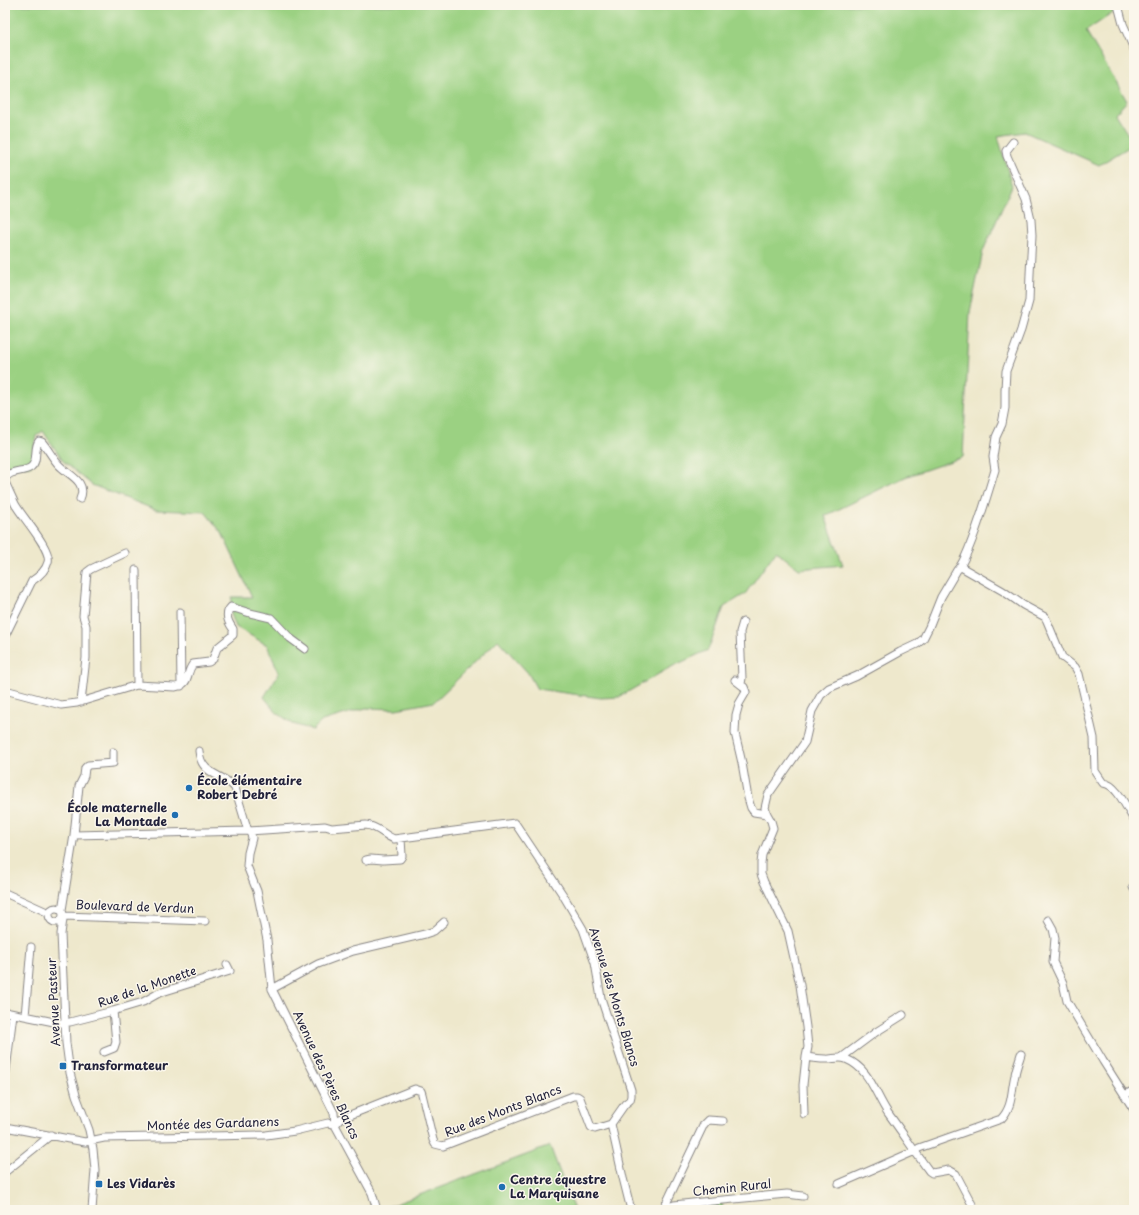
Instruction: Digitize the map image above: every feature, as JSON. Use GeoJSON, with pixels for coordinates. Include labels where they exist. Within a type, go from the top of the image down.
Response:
{"type":"FeatureCollection","features":[{"type":"Feature","properties":{"kind":"street"},"geometry":{"type":"LineString","coordinates":[[1118,5],[1123,24],[1134,49]]}},
{"type":"Feature","properties":{"kind":"street"},"geometry":{"type":"LineString","coordinates":[[804,1114],[803,1085],[808,1047],[806,1027],[800,985],[788,930],[761,874],[762,855],[773,828],[765,808],[768,796],[805,742],[812,711],[821,695],[829,688],[857,676],[917,644],[923,639],[941,597],[957,570],[961,567],[970,547],[995,470],[993,457],[996,438],[1002,424],[1005,408],[1006,371],[1022,330],[1029,301],[1032,235],[1031,220],[1026,199],[1007,156],[1006,151],[1013,142]]}},
{"type":"Feature","properties":{"kind":"street"},"geometry":{"type":"LineString","coordinates":[[5,479],[10,473],[27,469],[32,466],[35,462],[37,443],[39,441],[42,442],[59,466],[67,470],[77,480],[83,494],[80,499]]}},
{"type":"Feature","properties":{"kind":"street"},"geometry":{"type":"LineString","coordinates":[[5,482],[16,504],[45,548],[48,557],[48,563],[39,576],[32,581],[5,636]]}},
{"type":"Feature","properties":{"kind":"street"},"geometry":{"type":"LineString","coordinates":[[81,702],[86,658],[86,626],[83,616],[87,572],[125,553]]}},
{"type":"Feature","properties":{"kind":"street"},"geometry":{"type":"LineString","coordinates":[[961,567],[1003,592],[1023,606],[1045,617],[1062,656],[1075,667],[1079,674],[1094,738],[1095,771],[1103,783],[1108,783],[1115,789],[1134,820]]}},
{"type":"Feature","properties":{"kind":"street"},"geometry":{"type":"LineString","coordinates":[[136,570],[137,685]]}},
{"type":"Feature","properties":{"kind":"street"},"geometry":{"type":"LineString","coordinates":[[5,690],[61,705],[81,702],[137,685],[180,686],[186,682],[190,668],[193,664],[209,662],[213,659],[217,648],[233,635],[233,629],[227,615],[228,610],[231,607],[271,618],[290,638],[304,649]]}},
{"type":"Feature","properties":{"kind":"street"},"geometry":{"type":"LineString","coordinates":[[180,612],[180,686]]}},
{"type":"Feature","properties":{"kind":"street"},"geometry":{"type":"LineString","coordinates":[[743,622],[740,632],[742,678],[738,682],[744,687],[746,692],[739,704],[736,714],[735,733],[751,808],[758,813],[767,814]]}},
{"type":"Feature","properties":{"kind":"street","name":"Avenue des Pères Blancs"},"geometry":{"type":"LineString","coordinates":[[200,751],[200,759],[207,769],[232,784],[235,788],[248,831],[252,838],[248,852],[247,866],[258,898],[267,940],[272,989],[334,1114],[335,1125],[372,1193],[377,1210]]}},
{"type":"Feature","properties":{"kind":"street","name":"Avenue Pasteur"},"geometry":{"type":"LineString","coordinates":[[92,1210],[95,1170],[91,1141],[89,1130],[76,1095],[70,1073],[66,1043],[61,914],[74,835],[79,786],[84,776],[86,766],[113,763],[113,752]]}},
{"type":"Feature","properties":{"kind":"street","name":"Avenue des Monts Blancs"},"geometry":{"type":"LineString","coordinates":[[401,838],[515,823],[563,894],[583,929],[589,945],[595,964],[601,998],[631,1090],[630,1100],[611,1124]]}},
{"type":"Feature","properties":{"kind":"street"},"geometry":{"type":"LineString","coordinates":[[74,835],[248,831],[325,826],[332,828],[372,825],[387,836],[394,839],[401,838],[402,856],[400,859],[366,860]]}},
{"type":"Feature","properties":{"kind":"street"},"geometry":{"type":"LineString","coordinates":[[5,893],[49,913],[51,910],[61,914],[59,922],[55,923]]}},
{"type":"Feature","properties":{"kind":"street","name":"Avenue Pasteur"},"geometry":{"type":"LineString","coordinates":[[49,913],[50,920],[55,923],[61,934]]}},
{"type":"Feature","properties":{"kind":"street","name":"Boulevard de Verdun"},"geometry":{"type":"LineString","coordinates":[[61,914],[205,921]]}},
{"type":"Feature","properties":{"kind":"street"},"geometry":{"type":"LineString","coordinates":[[1048,920],[1053,929],[1055,938],[1053,962],[1063,984],[1067,1001],[1134,1110]]}},
{"type":"Feature","properties":{"kind":"street"},"geometry":{"type":"LineString","coordinates":[[272,989],[318,964],[353,951],[425,934],[434,931],[444,922]]}},
{"type":"Feature","properties":{"kind":"street"},"geometry":{"type":"LineString","coordinates":[[25,1016],[30,947]]}},
{"type":"Feature","properties":{"kind":"street","name":"Rue de la Monette"},"geometry":{"type":"LineString","coordinates":[[5,1012],[59,1023],[114,1012],[143,1002],[159,993],[230,971],[227,964]]}},
{"type":"Feature","properties":{"kind":"street"},"geometry":{"type":"LineString","coordinates":[[104,1052],[114,1048],[116,1042],[114,1012]]}},
{"type":"Feature","properties":{"kind":"street"},"geometry":{"type":"LineString","coordinates":[[5,1078],[13,1014]]}},
{"type":"Feature","properties":{"kind":"street"},"geometry":{"type":"LineString","coordinates":[[841,1058],[876,1032],[903,1015]]}},
{"type":"Feature","properties":{"kind":"street"},"geometry":{"type":"LineString","coordinates":[[839,1184],[919,1148],[1001,1119],[1009,1106],[1021,1054]]}},
{"type":"Feature","properties":{"kind":"street"},"geometry":{"type":"LineString","coordinates":[[806,1056],[823,1060],[841,1058],[849,1061],[862,1070],[869,1079],[888,1112],[932,1173],[949,1170],[956,1174],[974,1210]]}},
{"type":"Feature","properties":{"kind":"street","name":"Rue des Monts Blancs"},"geometry":{"type":"LineString","coordinates":[[335,1125],[340,1119],[415,1089],[421,1091],[433,1140],[435,1144],[439,1146],[462,1139],[573,1096],[580,1098],[591,1127],[595,1128],[611,1124]]}},
{"type":"Feature","properties":{"kind":"street"},"geometry":{"type":"LineString","coordinates":[[1125,1095],[1134,1090]]}},
{"type":"Feature","properties":{"kind":"street"},"geometry":{"type":"LineString","coordinates":[[663,1209],[704,1124],[708,1120],[723,1121]]}},
{"type":"Feature","properties":{"kind":"street","name":"Montée des Gardanens"},"geometry":{"type":"LineString","coordinates":[[5,1127],[85,1142],[104,1138],[266,1135],[295,1131],[328,1123],[335,1125]]}},
{"type":"Feature","properties":{"kind":"street"},"geometry":{"type":"LineString","coordinates":[[611,1124],[620,1168],[631,1210]]}},
{"type":"Feature","properties":{"kind":"street"},"geometry":{"type":"LineString","coordinates":[[5,1172],[51,1136]]}},
{"type":"Feature","properties":{"kind":"street","name":"Chemin Rural"},"geometry":{"type":"LineString","coordinates":[[663,1209],[674,1205],[787,1194],[803,1196]]}},
{"type":"Feature","properties":{"kind":"green space"},"geometry":{"type":"Polygon","coordinates":[[[5,5],[1125,5],[1086,31],[1127,101],[1115,114],[1134,144],[1099,165],[1025,132],[998,136],[1012,186],[983,251],[970,312],[963,457],[905,477],[825,516],[843,565],[799,569],[776,551],[745,594],[724,607],[708,650],[669,668],[619,697],[601,698],[537,689],[528,673],[498,640],[434,702],[396,709],[366,708],[322,721],[313,730],[293,724],[276,712],[264,697],[279,673],[267,645],[236,627],[231,614],[232,597],[252,597],[222,533],[205,512],[156,510],[92,485],[63,461],[43,431],[36,436],[31,466],[9,467],[5,464],[5,5]]]}},
{"type":"Feature","properties":{"kind":"green space","name":"Centre équestre La Marquisane"},"geometry":{"type":"Polygon","coordinates":[[[550,1146],[574,1210],[382,1209],[550,1146]]]}},
{"type":"Feature","properties":{"kind":"green space"},"geometry":{"type":"Polygon","coordinates":[[[722,1203],[723,1210],[700,1210],[699,1205],[722,1203]]]}},
{"type":"Feature","properties":{"kind":"place","name":"École élémentaire Robert Debré"},"geometry":{"type":"Point","coordinates":[189,788]}},
{"type":"Feature","properties":{"kind":"place","name":"École maternelle La Montade"},"geometry":{"type":"Point","coordinates":[175,815]}},
{"type":"Feature","properties":{"kind":"place","name":"Transformateur"},"geometry":{"type":"Point","coordinates":[63,1066]}},
{"type":"Feature","properties":{"kind":"place","name":"Les Vidarès"},"geometry":{"type":"Point","coordinates":[99,1184]}},
{"type":"Feature","properties":{"kind":"place","name":"Centre équestre La Marquisane"},"geometry":{"type":"Point","coordinates":[502,1187]}}]}
